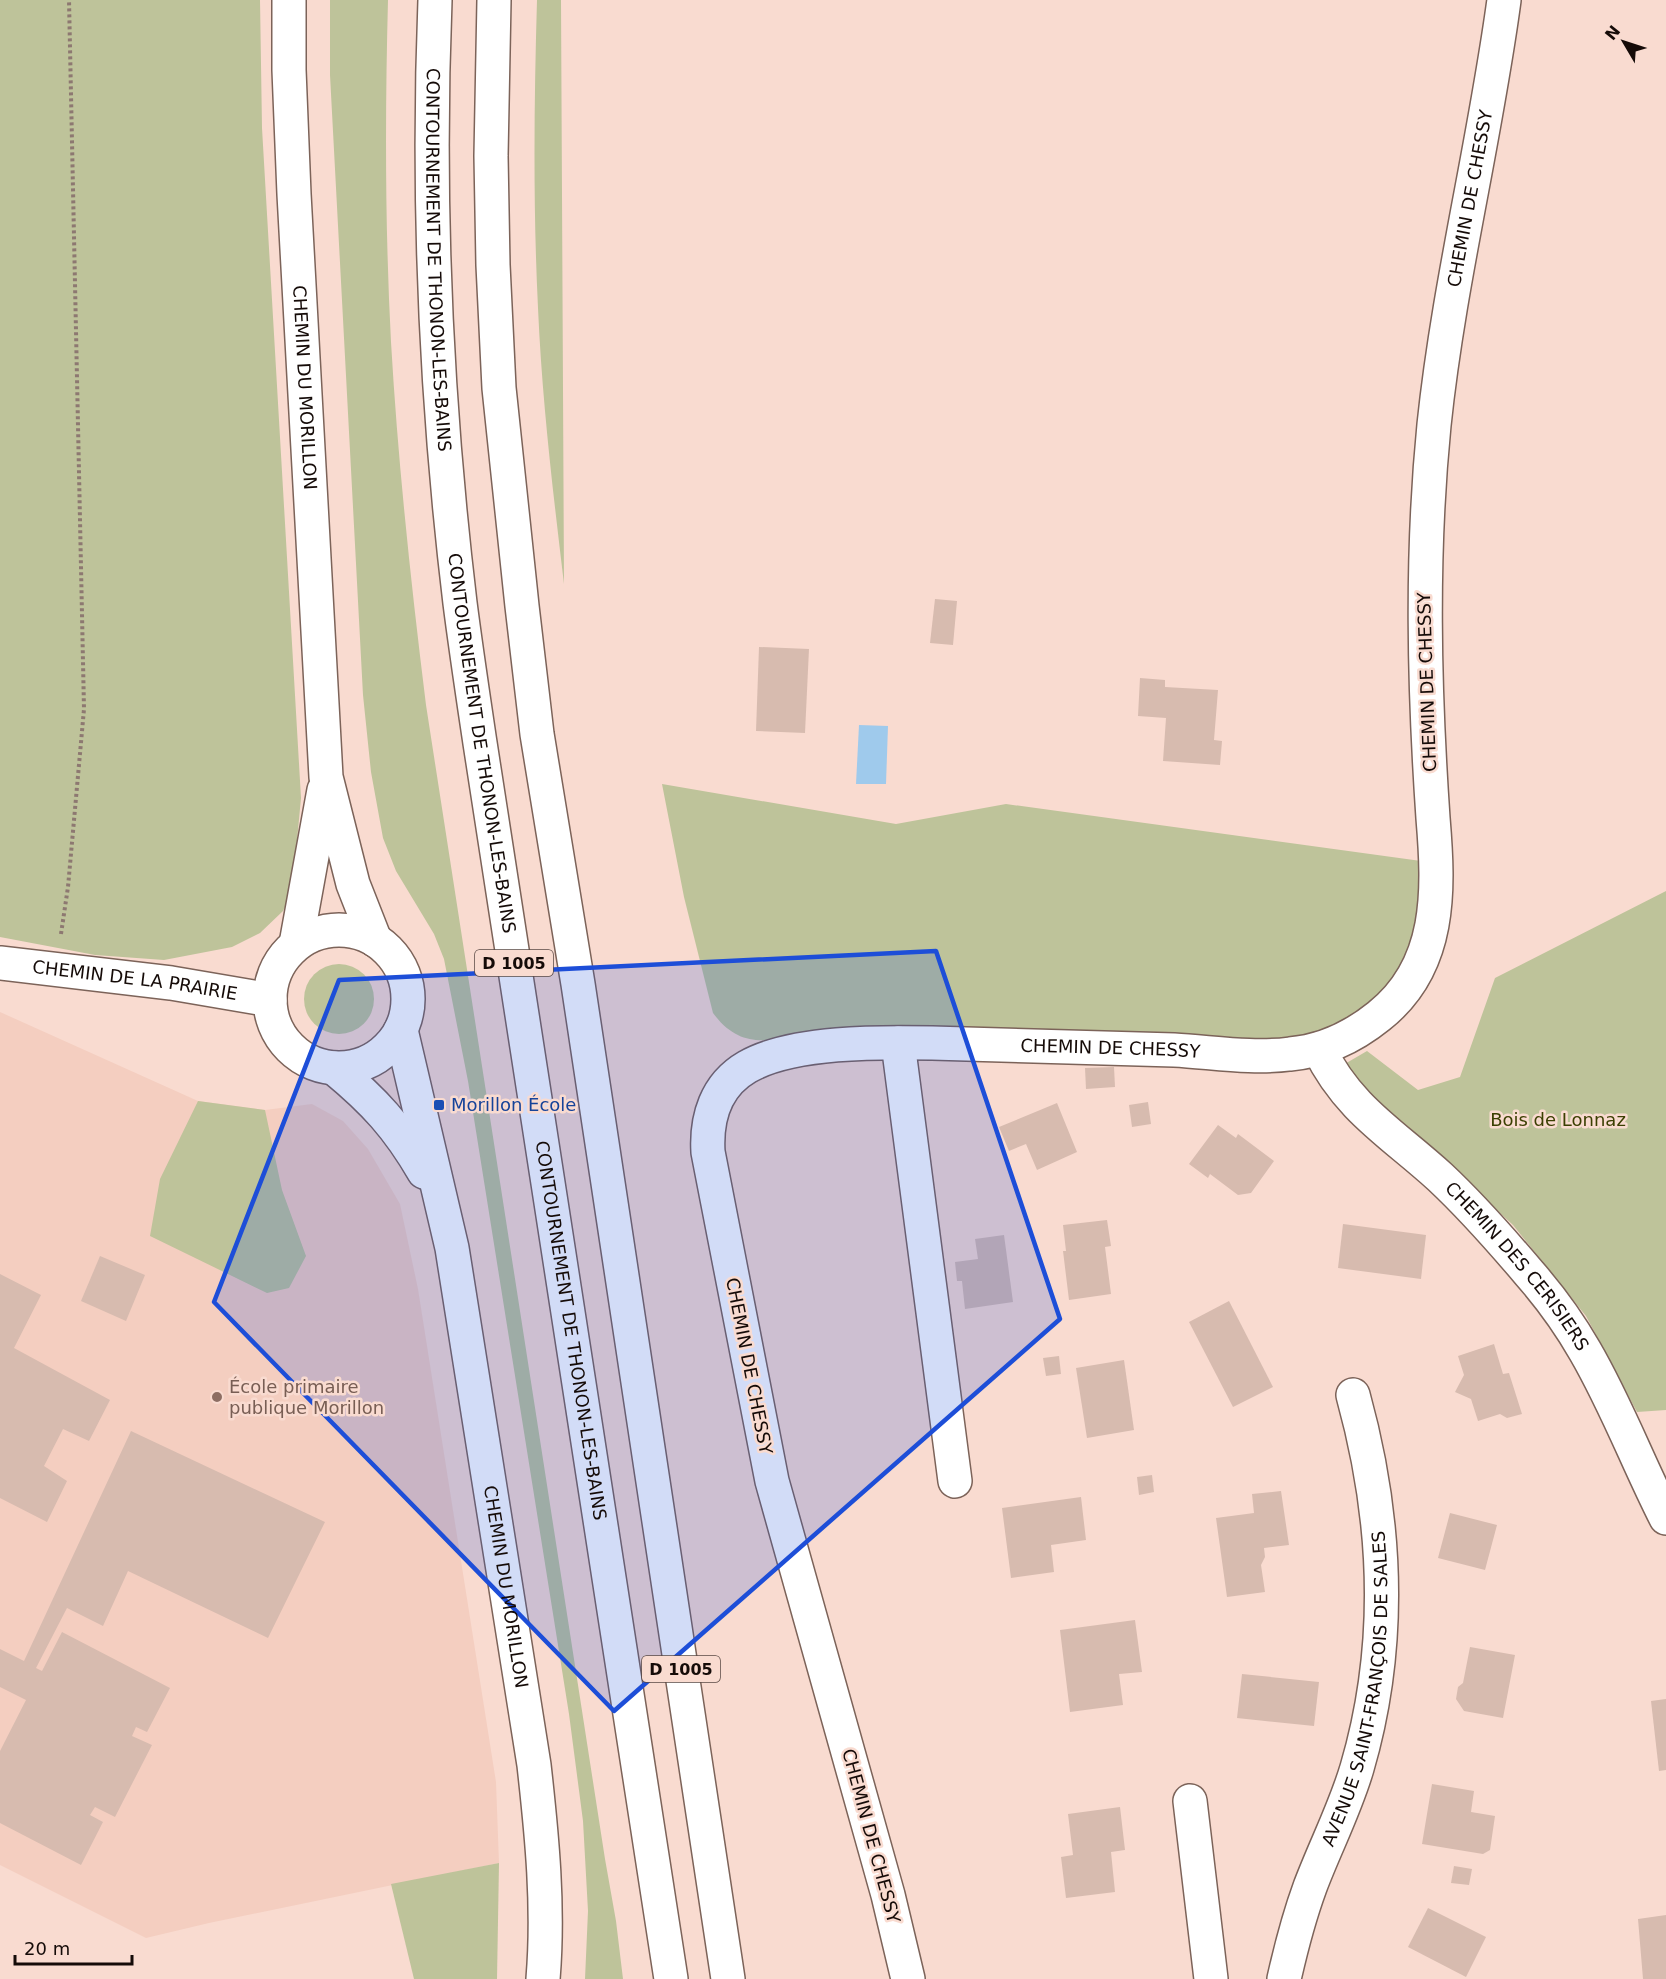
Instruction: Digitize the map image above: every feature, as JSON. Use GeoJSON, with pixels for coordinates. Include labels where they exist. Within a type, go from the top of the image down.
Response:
{"type":"FeatureCollection","features":[{"type":"Feature","properties":{"kind":"main road","name":"CHEMIN DU MORILLON"},"geometry":{"type":"LineString","coordinates":[[289,0],[289,70],[294,194],[326,777],[353,884],[375,940]]}},
{"type":"Feature","properties":{"kind":"main road","name":"CONTOURNEMENT DE THONON-LES-BAINS"},"geometry":{"type":"LineString","coordinates":[[435,0],[433,180],[437,321],[446,462],[460,603],[671,1979]]}},
{"type":"Feature","properties":{"kind":"main road","name":"D 1005"},"geometry":{"type":"LineString","coordinates":[[494,0],[491,156],[499,388],[524,629],[537,734],[580,996],[728,1979]]}},
{"type":"Feature","properties":{"kind":"main road","name":"CHEMIN DE CHESSY"},"geometry":{"type":"LineString","coordinates":[[908,1979],[888,1895],[772,1481],[713,1174],[707,1131],[711,1111],[720,1093],[733,1077],[749,1066],[768,1058],[801,1050],[848,1044],[898,1042],[1287,1055],[1319,1049],[1354,1035],[1384,1013],[1408,985],[1426,951],[1436,913],[1437,873],[1425,675],[1424,587],[1435,421],[1446,340],[1504,0]]}},
{"type":"Feature","properties":{"kind":"main road","name":"CHEMIN DU MORILLON"},"geometry":{"type":"LineString","coordinates":[[296,944],[326,777]]}},
{"type":"Feature","properties":{"kind":"main road"},"geometry":{"type":"LineString","coordinates":[[336,930],[356,931],[375,940],[391,952],[405,980],[407,1011],[400,1030],[388,1047],[372,1060],[354,1066],[334,1068],[314,1064],[289,1047],[277,1030],[270,1000],[270,989],[277,969],[288,951],[315,934],[336,930]]}},
{"type":"Feature","properties":{"kind":"main road","name":"CHEMIN DE LA PRAIRIE"},"geometry":{"type":"LineString","coordinates":[[0,963],[182,985],[270,1000]]}},
{"type":"Feature","properties":{"kind":"main road","name":"CHEMIN DU MORILLON"},"geometry":{"type":"LineString","coordinates":[[400,1030],[452,1248],[534,1765],[543,1843],[545,1900],[543,1979]]}},
{"type":"Feature","properties":{"kind":"main road"},"geometry":{"type":"LineString","coordinates":[[898,1042],[954,1481]]}},
{"type":"Feature","properties":{"kind":"main road","name":"CHEMIN DES CERISIERS"},"geometry":{"type":"LineString","coordinates":[[1319,1049],[1344,1092],[1439,1176],[1469,1206],[1529,1273],[1559,1311],[1585,1351],[1603,1385],[1666,1518]]}},
{"type":"Feature","properties":{"kind":"main road","name":"CHEMIN DU MORILLON"},"geometry":{"type":"LineString","coordinates":[[334,1068],[389,1119],[412,1152],[439,1199]]}},
{"type":"Feature","properties":{"kind":"main road","name":"AVENUE SAINT-FRANÇOIS DE SALES"},"geometry":{"type":"LineString","coordinates":[[1284,1979],[1291,1947],[1310,1886],[1336,1827],[1357,1769],[1371,1712],[1380,1653],[1383,1592],[1380,1535],[1371,1467],[1353,1395]]}},
{"type":"Feature","properties":{"kind":"main road"},"geometry":{"type":"LineString","coordinates":[[1190,1801],[1211,1979]]}},
{"type":"Feature","properties":{"kind":"path"},"geometry":{"type":"LineString","coordinates":[[56,970],[68,887],[84,709],[69,0]]}},
{"type":"Feature","properties":{"kind":"highlighted area"},"geometry":{"type":"Polygon","coordinates":[[[936,951],[1060,1319],[614,1711],[214,1302],[339,980],[936,951]]]}},
{"type":"Feature","properties":{"kind":"shaded area","name":"École primaire publique Morillon"},"geometry":{"type":"Polygon","coordinates":[[[0,1012],[198,1101],[265,1110],[312,1104],[343,1121],[368,1149],[400,1204],[418,1289],[496,1782],[499,1863],[146,1938],[0,1865],[0,1012]]]}},
{"type":"Feature","properties":{"kind":"green space"},"geometry":{"type":"Polygon","coordinates":[[[0,0],[260,0],[262,128],[301,798],[292,894],[283,911],[260,933],[232,947],[164,960],[95,955],[0,937],[0,0]]]}},
{"type":"Feature","properties":{"kind":"green space"},"geometry":{"type":"Polygon","coordinates":[[[330,0],[388,0],[386,171],[391,342],[401,478],[420,660],[616,1921],[623,1979],[585,1979],[588,1911],[583,1821],[569,1714],[468,1081],[444,959],[434,934],[396,871],[383,838],[371,772],[363,695],[330,75],[330,0]]]}},
{"type":"Feature","properties":{"kind":"green space"},"geometry":{"type":"Polygon","coordinates":[[[537,0],[561,0],[564,584],[545,412],[538,308],[534,154],[537,0]]]}},
{"type":"Feature","properties":{"kind":"green space"},"geometry":{"type":"Polygon","coordinates":[[[662,784],[896,824],[1006,804],[1421,861],[1422,892],[1419,920],[1404,965],[1392,983],[1364,1009],[1342,1023],[1320,1033],[1306,1036],[1265,1040],[821,1030],[776,1039],[749,1039],[725,1026],[713,1013],[684,897],[662,784]]]}},
{"type":"Feature","properties":{"kind":"green space","name":"Bois de Lonnaz"},"geometry":{"type":"Polygon","coordinates":[[[1666,891],[1666,1410],[1637,1412],[1586,1316],[1513,1225],[1434,1152],[1370,1102],[1343,1065],[1367,1051],[1418,1090],[1460,1077],[1495,978],[1666,891]]]}},
{"type":"Feature","properties":{"kind":"green space"},"geometry":{"type":"Polygon","coordinates":[[[339,964],[352,967],[364,974],[371,986],[374,999],[371,1012],[364,1024],[352,1031],[339,1034],[326,1031],[314,1024],[307,1012],[304,999],[307,986],[314,974],[326,967],[339,964]]]}},
{"type":"Feature","properties":{"kind":"green space"},"geometry":{"type":"Polygon","coordinates":[[[198,1101],[265,1110],[282,1190],[306,1256],[289,1288],[267,1293],[150,1236],[160,1179],[198,1101]]]}},
{"type":"Feature","properties":{"kind":"green space"},"geometry":{"type":"Polygon","coordinates":[[[499,1863],[497,1979],[414,1979],[391,1884],[499,1863]]]}},
{"type":"Feature","properties":{"kind":"water"},"geometry":{"type":"Polygon","coordinates":[[[859,725],[888,726],[886,784],[856,784],[859,725]]]}},
{"type":"Feature","properties":{"kind":"building"},"geometry":{"type":"Polygon","coordinates":[[[935,599],[957,601],[953,645],[930,643],[935,599]]]}},
{"type":"Feature","properties":{"kind":"building"},"geometry":{"type":"Polygon","coordinates":[[[759,647],[809,649],[805,733],[756,731],[759,647]]]}},
{"type":"Feature","properties":{"kind":"building"},"geometry":{"type":"Polygon","coordinates":[[[1140,678],[1165,680],[1165,687],[1218,690],[1214,740],[1222,741],[1220,765],[1163,761],[1166,718],[1138,716],[1140,678]]]}},
{"type":"Feature","properties":{"kind":"building"},"geometry":{"type":"Polygon","coordinates":[[[1114,1067],[1115,1087],[1086,1089],[1085,1068],[1114,1067]]]}},
{"type":"Feature","properties":{"kind":"building"},"geometry":{"type":"Polygon","coordinates":[[[1148,1102],[1151,1124],[1132,1127],[1129,1105],[1148,1102]]]}},
{"type":"Feature","properties":{"kind":"building"},"geometry":{"type":"Polygon","coordinates":[[[1057,1103],[1077,1152],[1037,1170],[1026,1144],[1009,1151],[999,1127],[1057,1103]]]}},
{"type":"Feature","properties":{"kind":"building"},"geometry":{"type":"Polygon","coordinates":[[[1218,1125],[1236,1138],[1238,1134],[1274,1161],[1251,1193],[1238,1195],[1210,1174],[1208,1178],[1189,1164],[1218,1125]]]}},
{"type":"Feature","properties":{"kind":"building"},"geometry":{"type":"Polygon","coordinates":[[[1107,1220],[1111,1246],[1105,1247],[1111,1294],[1069,1300],[1063,1251],[1066,1251],[1063,1225],[1107,1220]]]}},
{"type":"Feature","properties":{"kind":"building"},"geometry":{"type":"Polygon","coordinates":[[[1343,1224],[1426,1235],[1421,1279],[1338,1268],[1343,1224]]]}},
{"type":"Feature","properties":{"kind":"building"},"geometry":{"type":"Polygon","coordinates":[[[1004,1235],[1013,1302],[965,1309],[962,1281],[957,1281],[955,1262],[978,1259],[975,1239],[1004,1235]]]}},
{"type":"Feature","properties":{"kind":"building"},"geometry":{"type":"Polygon","coordinates":[[[100,1256],[145,1275],[126,1321],[81,1301],[100,1256]]]}},
{"type":"Feature","properties":{"kind":"building"},"geometry":{"type":"Polygon","coordinates":[[[0,1274],[41,1295],[14,1348],[110,1400],[89,1441],[63,1429],[44,1466],[67,1481],[47,1522],[0,1498],[0,1274]]]}},
{"type":"Feature","properties":{"kind":"building"},"geometry":{"type":"Polygon","coordinates":[[[1229,1301],[1273,1387],[1233,1407],[1189,1322],[1229,1301]]]}},
{"type":"Feature","properties":{"kind":"building"},"geometry":{"type":"Polygon","coordinates":[[[1494,1344],[1503,1374],[1509,1373],[1522,1414],[1507,1418],[1500,1414],[1478,1421],[1471,1399],[1455,1392],[1464,1375],[1458,1356],[1494,1344]]]}},
{"type":"Feature","properties":{"kind":"building"},"geometry":{"type":"Polygon","coordinates":[[[1059,1356],[1061,1374],[1046,1376],[1043,1358],[1059,1356]]]}},
{"type":"Feature","properties":{"kind":"building"},"geometry":{"type":"Polygon","coordinates":[[[1124,1360],[1134,1430],[1087,1438],[1076,1368],[1124,1360]]]}},
{"type":"Feature","properties":{"kind":"building"},"geometry":{"type":"Polygon","coordinates":[[[131,1431],[325,1522],[268,1638],[128,1571],[103,1626],[67,1608],[36,1668],[42,1671],[62,1632],[170,1688],[147,1732],[136,1727],[132,1736],[152,1745],[115,1817],[95,1807],[90,1815],[103,1822],[81,1865],[0,1823],[0,1751],[26,1700],[0,1687],[0,1649],[24,1661],[131,1431]]]}},
{"type":"Feature","properties":{"kind":"building"},"geometry":{"type":"Polygon","coordinates":[[[1152,1475],[1154,1492],[1139,1495],[1137,1477],[1152,1475]]]}},
{"type":"Feature","properties":{"kind":"building"},"geometry":{"type":"Polygon","coordinates":[[[1281,1491],[1289,1545],[1264,1548],[1265,1557],[1261,1565],[1265,1592],[1227,1597],[1216,1518],[1254,1513],[1252,1494],[1281,1491]]]}},
{"type":"Feature","properties":{"kind":"building"},"geometry":{"type":"Polygon","coordinates":[[[1081,1497],[1086,1540],[1051,1545],[1054,1572],[1011,1578],[1002,1508],[1081,1497]]]}},
{"type":"Feature","properties":{"kind":"building"},"geometry":{"type":"Polygon","coordinates":[[[1450,1513],[1497,1525],[1485,1570],[1438,1558],[1450,1513]]]}},
{"type":"Feature","properties":{"kind":"building"},"geometry":{"type":"Polygon","coordinates":[[[1135,1620],[1142,1672],[1119,1674],[1123,1705],[1070,1712],[1060,1630],[1135,1620]]]}},
{"type":"Feature","properties":{"kind":"building"},"geometry":{"type":"Polygon","coordinates":[[[1470,1647],[1515,1655],[1503,1718],[1464,1711],[1456,1699],[1458,1687],[1463,1683],[1470,1647]]]}},
{"type":"Feature","properties":{"kind":"building"},"geometry":{"type":"Polygon","coordinates":[[[1242,1674],[1319,1682],[1314,1726],[1237,1718],[1242,1674]]]}},
{"type":"Feature","properties":{"kind":"building"},"geometry":{"type":"Polygon","coordinates":[[[1666,1699],[1666,1770],[1659,1771],[1651,1701],[1666,1699]]]}},
{"type":"Feature","properties":{"kind":"building"},"geometry":{"type":"Polygon","coordinates":[[[1432,1784],[1474,1791],[1471,1812],[1495,1816],[1490,1850],[1483,1854],[1422,1844],[1432,1784]]]}},
{"type":"Feature","properties":{"kind":"building"},"geometry":{"type":"Polygon","coordinates":[[[1120,1807],[1125,1850],[1111,1852],[1115,1892],[1066,1898],[1061,1857],[1073,1855],[1068,1814],[1120,1807]]]}},
{"type":"Feature","properties":{"kind":"building"},"geometry":{"type":"Polygon","coordinates":[[[1454,1866],[1472,1869],[1469,1885],[1451,1883],[1454,1866]]]}},
{"type":"Feature","properties":{"kind":"building"},"geometry":{"type":"Polygon","coordinates":[[[1428,1908],[1486,1937],[1466,1977],[1408,1947],[1428,1908]]]}},
{"type":"Feature","properties":{"kind":"building"},"geometry":{"type":"Polygon","coordinates":[[[1666,1915],[1666,1979],[1643,1979],[1638,1919],[1666,1915]]]}},
{"type":"Feature","properties":{"kind":"place","name":"Morillon École"},"geometry":{"type":"Point","coordinates":[439,1105]}},
{"type":"Feature","properties":{"kind":"place","name":"École primaire publique Morillon"},"geometry":{"type":"Point","coordinates":[217,1397]}}]}
